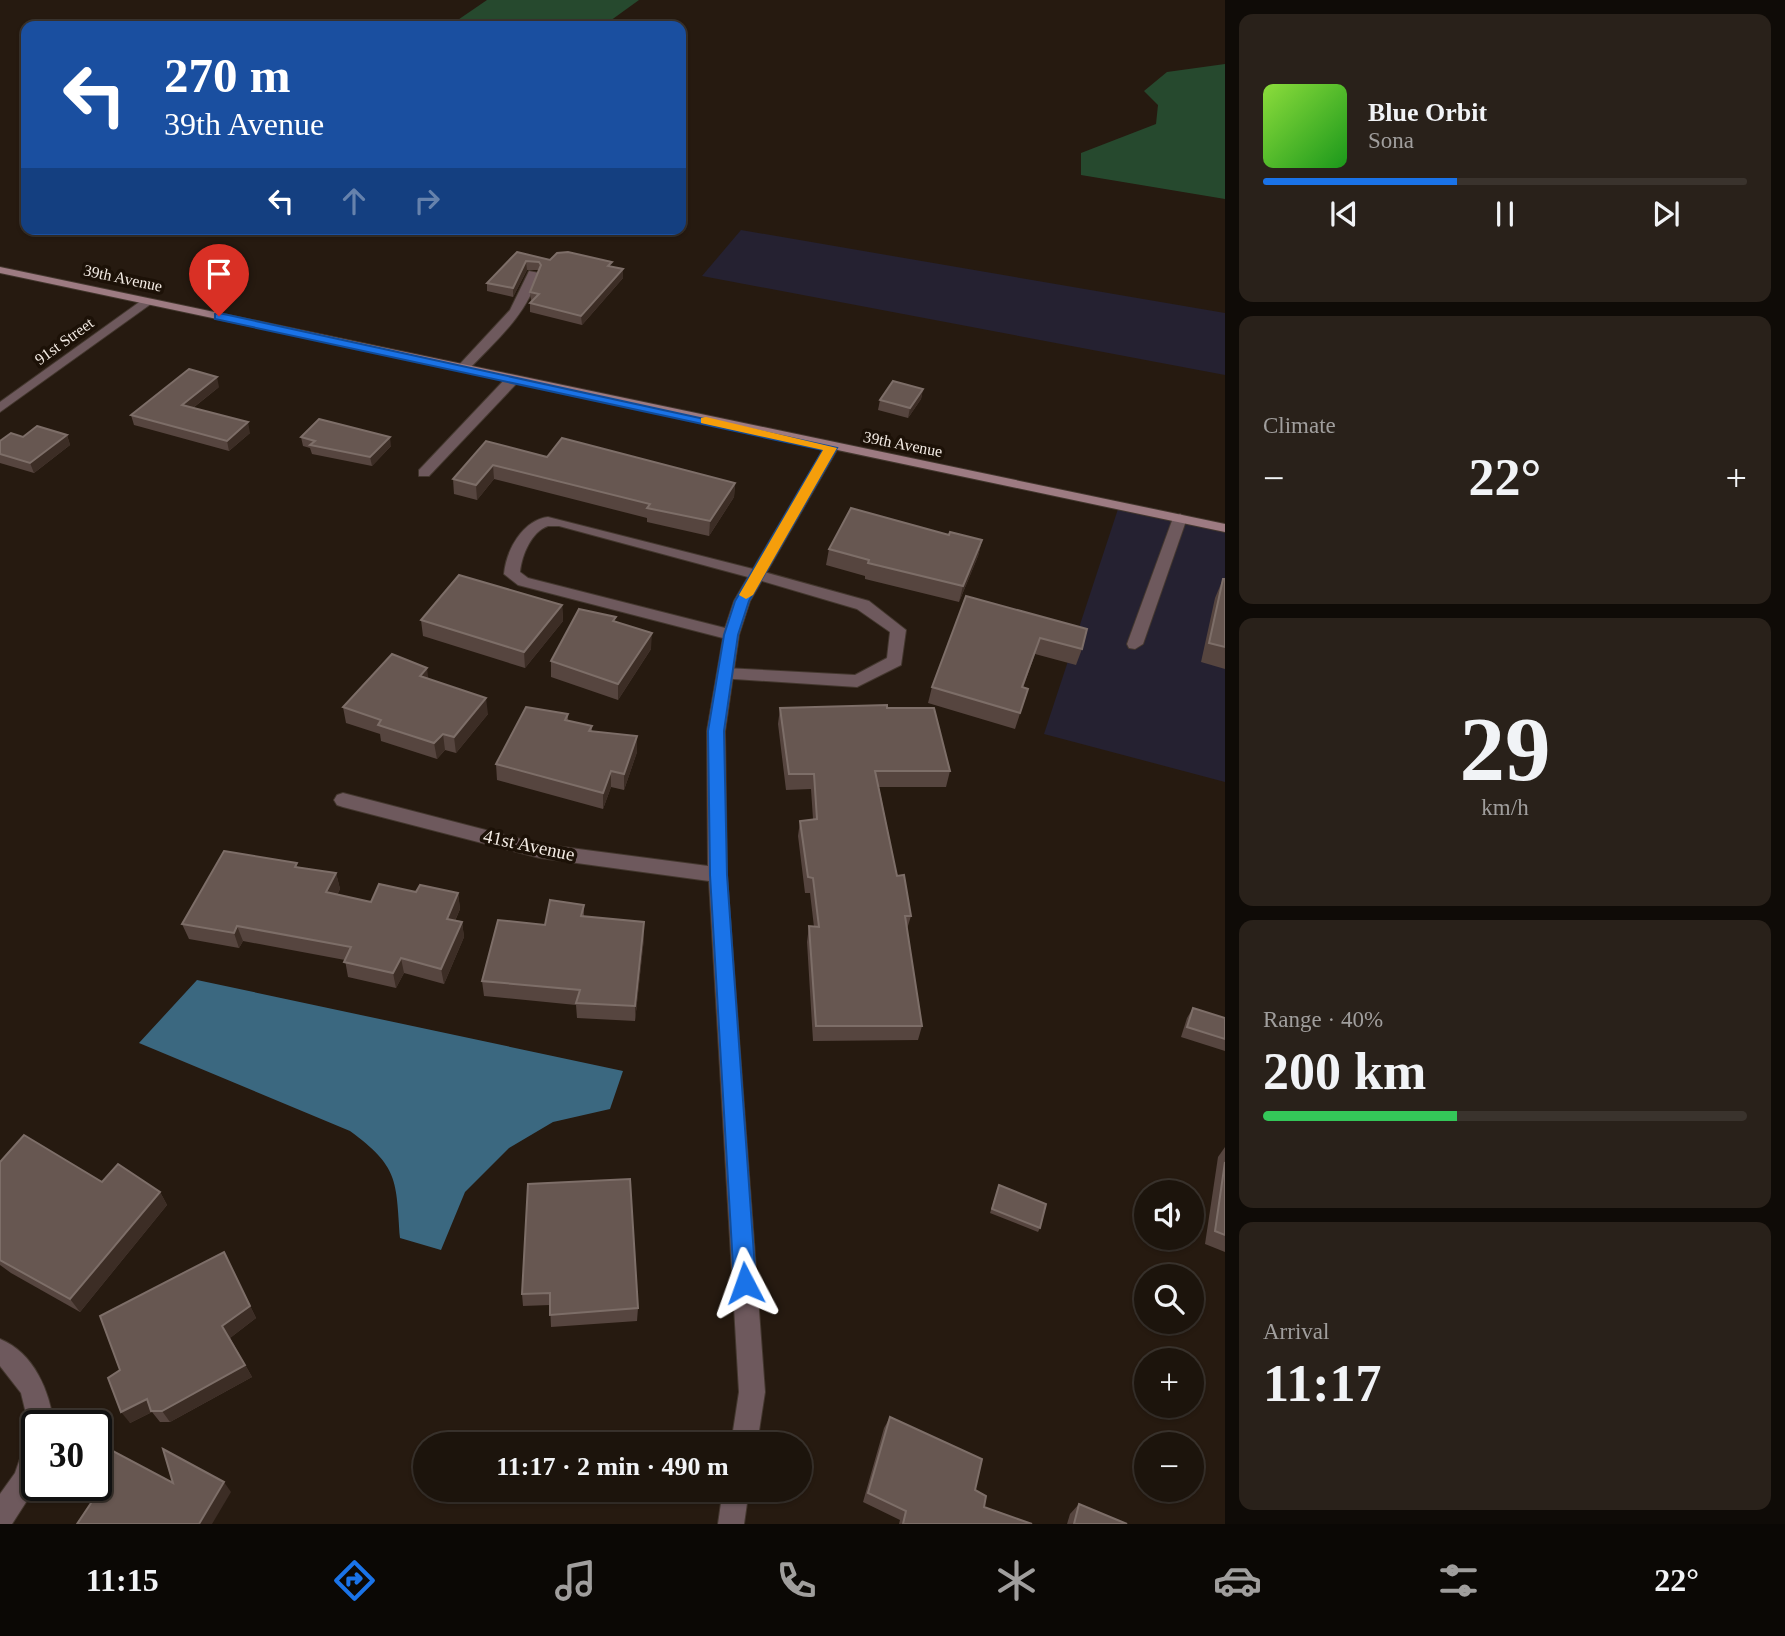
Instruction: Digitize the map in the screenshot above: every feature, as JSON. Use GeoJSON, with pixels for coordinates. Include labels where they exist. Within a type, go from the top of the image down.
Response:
{"type":"FeatureCollection","features":[{"type":"Feature","properties":{"kind":"main road","name":"39th Avenue"},"geometry":{"type":"LineString","coordinates":[[0,270],[831,448],[1225,528]]}},
{"type":"Feature","properties":{"kind":"street"},"geometry":{"type":"LineString","coordinates":[[463,368],[522,303],[530,290],[533,273]]}},
{"type":"Feature","properties":{"kind":"street","name":"91st Street"},"geometry":{"type":"LineString","coordinates":[[0,408],[149,301]]}},
{"type":"Feature","properties":{"kind":"street"},"geometry":{"type":"LineString","coordinates":[[424,473],[513,379]]}},
{"type":"Feature","properties":{"kind":"street"},"geometry":{"type":"LineString","coordinates":[[746,1432],[752,1392],[718,875],[716,731],[731,635],[742,601],[831,448]]}},
{"type":"Feature","properties":{"kind":"street"},"geometry":{"type":"LineString","coordinates":[[1135,644],[1180,519]]}},
{"type":"Feature","properties":{"kind":"street"},"geometry":{"type":"LineString","coordinates":[[725,674],[857,681],[895,662],[898,629],[863,605],[559,522],[544,521],[535,526],[512,564],[512,574],[523,582],[731,635]]}},
{"type":"Feature","properties":{"kind":"street","name":"41st Avenue"},"geometry":{"type":"LineString","coordinates":[[343,800],[540,851],[718,875]]}},
{"type":"Feature","properties":{"kind":"street"},"geometry":{"type":"LineString","coordinates":[[0,1351],[10,1357],[31,1384],[37,1410]]}},
{"type":"Feature","properties":{"kind":"street"},"geometry":{"type":"LineString","coordinates":[[0,1518],[21,1486]]}},
{"type":"Feature","properties":{"kind":"street"},"geometry":{"type":"LineString","coordinates":[[730,1524],[734,1502]]}},
{"type":"Feature","properties":{"kind":"shaded area"},"geometry":{"type":"Polygon","coordinates":[[[741,230],[1225,313],[1225,375],[702,276],[741,230]]]}},
{"type":"Feature","properties":{"kind":"shaded area"},"geometry":{"type":"Polygon","coordinates":[[[1119,506],[1225,528],[1225,782],[1044,734],[1119,506]]]}},
{"type":"Feature","properties":{"kind":"green space"},"geometry":{"type":"Polygon","coordinates":[[[487,0],[639,0],[610,21],[456,21],[487,0]]]}},
{"type":"Feature","properties":{"kind":"green space"},"geometry":{"type":"Polygon","coordinates":[[[1225,64],[1225,199],[1081,175],[1081,153],[1156,124],[1158,105],[1144,91],[1167,72],[1225,64]]]}},
{"type":"Feature","properties":{"kind":"water"},"geometry":{"type":"Polygon","coordinates":[[[197,980],[623,1071],[610,1109],[553,1122],[509,1148],[465,1192],[441,1250],[400,1238],[392,1176],[378,1155],[350,1131],[139,1043],[197,980]]]}},
{"type":"Feature","properties":{"kind":"building"},"geometry":{"type":"Polygon","coordinates":[[[517,252],[550,260],[557,253],[568,252],[612,262],[608,266],[623,269],[581,316],[530,303],[539,294],[530,292],[541,265],[539,262],[526,261],[513,288],[487,283],[517,252]]]}},
{"type":"Feature","properties":{"kind":"building"},"geometry":{"type":"Polygon","coordinates":[[[189,369],[217,377],[182,405],[248,422],[227,441],[131,415],[189,369]]]}},
{"type":"Feature","properties":{"kind":"building"},"geometry":{"type":"Polygon","coordinates":[[[893,381],[923,389],[910,408],[880,400],[893,381]]]}},
{"type":"Feature","properties":{"kind":"building"},"geometry":{"type":"Polygon","coordinates":[[[319,419],[390,437],[370,457],[310,445],[315,441],[301,437],[319,419]]]}},
{"type":"Feature","properties":{"kind":"building"},"geometry":{"type":"Polygon","coordinates":[[[37,426],[67,435],[30,463],[0,454],[0,441],[11,433],[23,437],[37,426]]]}},
{"type":"Feature","properties":{"kind":"building"},"geometry":{"type":"Polygon","coordinates":[[[562,438],[735,483],[710,521],[647,508],[650,504],[493,465],[476,485],[453,479],[486,441],[547,457],[562,438]]]}},
{"type":"Feature","properties":{"kind":"building"},"geometry":{"type":"Polygon","coordinates":[[[851,508],[949,535],[950,532],[982,540],[963,586],[868,563],[869,560],[829,549],[851,508]]]}},
{"type":"Feature","properties":{"kind":"building"},"geometry":{"type":"Polygon","coordinates":[[[459,575],[562,605],[524,652],[421,620],[459,575]]]}},
{"type":"Feature","properties":{"kind":"building"},"geometry":{"type":"Polygon","coordinates":[[[1225,579],[1225,647],[1209,643],[1225,579]]]}},
{"type":"Feature","properties":{"kind":"building"},"geometry":{"type":"Polygon","coordinates":[[[966,596],[1087,629],[1082,649],[1040,638],[1022,687],[1028,689],[1020,713],[932,687],[966,596]]]}},
{"type":"Feature","properties":{"kind":"building"},"geometry":{"type":"Polygon","coordinates":[[[579,609],[616,617],[613,621],[652,633],[618,684],[551,661],[579,609]]]}},
{"type":"Feature","properties":{"kind":"building"},"geometry":{"type":"Polygon","coordinates":[[[392,654],[427,668],[420,676],[486,698],[454,737],[443,734],[434,743],[378,725],[381,720],[343,707],[392,654]]]}},
{"type":"Feature","properties":{"kind":"building"},"geometry":{"type":"Polygon","coordinates":[[[887,705],[887,708],[934,708],[950,771],[875,771],[897,876],[904,875],[911,916],[905,916],[922,1026],[816,1026],[809,926],[819,927],[813,878],[808,877],[800,821],[817,819],[814,774],[789,774],[780,708],[887,705]]]}},
{"type":"Feature","properties":{"kind":"building"},"geometry":{"type":"Polygon","coordinates":[[[526,707],[568,714],[565,720],[592,726],[589,731],[637,736],[624,774],[611,771],[603,793],[496,764],[526,707]]]}},
{"type":"Feature","properties":{"kind":"building"},"geometry":{"type":"Polygon","coordinates":[[[224,851],[297,863],[295,867],[336,873],[326,892],[371,902],[379,884],[416,892],[420,885],[458,893],[447,919],[462,922],[441,969],[401,958],[393,973],[344,962],[351,947],[237,926],[234,933],[182,924],[224,851]]]}},
{"type":"Feature","properties":{"kind":"building"},"geometry":{"type":"Polygon","coordinates":[[[550,900],[584,905],[581,916],[644,922],[635,1006],[576,1003],[580,990],[482,981],[498,920],[545,925],[550,900]]]}},
{"type":"Feature","properties":{"kind":"building"},"geometry":{"type":"Polygon","coordinates":[[[1193,1008],[1225,1018],[1225,1039],[1187,1027],[1193,1008]]]}},
{"type":"Feature","properties":{"kind":"building"},"geometry":{"type":"Polygon","coordinates":[[[24,1135],[102,1182],[118,1164],[160,1192],[70,1299],[0,1260],[0,1162],[24,1135]]]}},
{"type":"Feature","properties":{"kind":"building"},"geometry":{"type":"Polygon","coordinates":[[[1225,1162],[1225,1235],[1215,1231],[1225,1162]]]}},
{"type":"Feature","properties":{"kind":"building"},"geometry":{"type":"Polygon","coordinates":[[[630,1179],[638,1308],[550,1315],[550,1293],[522,1294],[528,1184],[630,1179]]]}},
{"type":"Feature","properties":{"kind":"building"},"geometry":{"type":"Polygon","coordinates":[[[999,1185],[1046,1204],[1040,1228],[992,1209],[999,1185]]]}},
{"type":"Feature","properties":{"kind":"building"},"geometry":{"type":"Polygon","coordinates":[[[224,1252],[250,1306],[222,1326],[245,1365],[162,1411],[151,1411],[147,1399],[121,1412],[108,1378],[120,1370],[100,1316],[224,1252]]]}},
{"type":"Feature","properties":{"kind":"building"},"geometry":{"type":"Polygon","coordinates":[[[890,1417],[982,1459],[975,1490],[986,1496],[984,1507],[1032,1524],[903,1524],[906,1511],[868,1493],[890,1417]]]}},
{"type":"Feature","properties":{"kind":"building"},"geometry":{"type":"Polygon","coordinates":[[[163,1449],[224,1482],[199,1524],[77,1524],[92,1501],[112,1501],[113,1451],[173,1483],[163,1449]]]}},
{"type":"Feature","properties":{"kind":"building"},"geometry":{"type":"Polygon","coordinates":[[[1079,1504],[1127,1524],[1074,1524],[1079,1504]]]}},
{"type":"Feature","properties":{"kind":"slow traffic"},"geometry":{"type":"LineString","coordinates":[[706,421],[831,448],[746,595]]}},
{"type":"Feature","properties":{"kind":"route"},"geometry":{"type":"LineString","coordinates":[[219,316],[831,448],[742,601],[731,635],[716,731],[718,875],[745,1283]]}}]}
